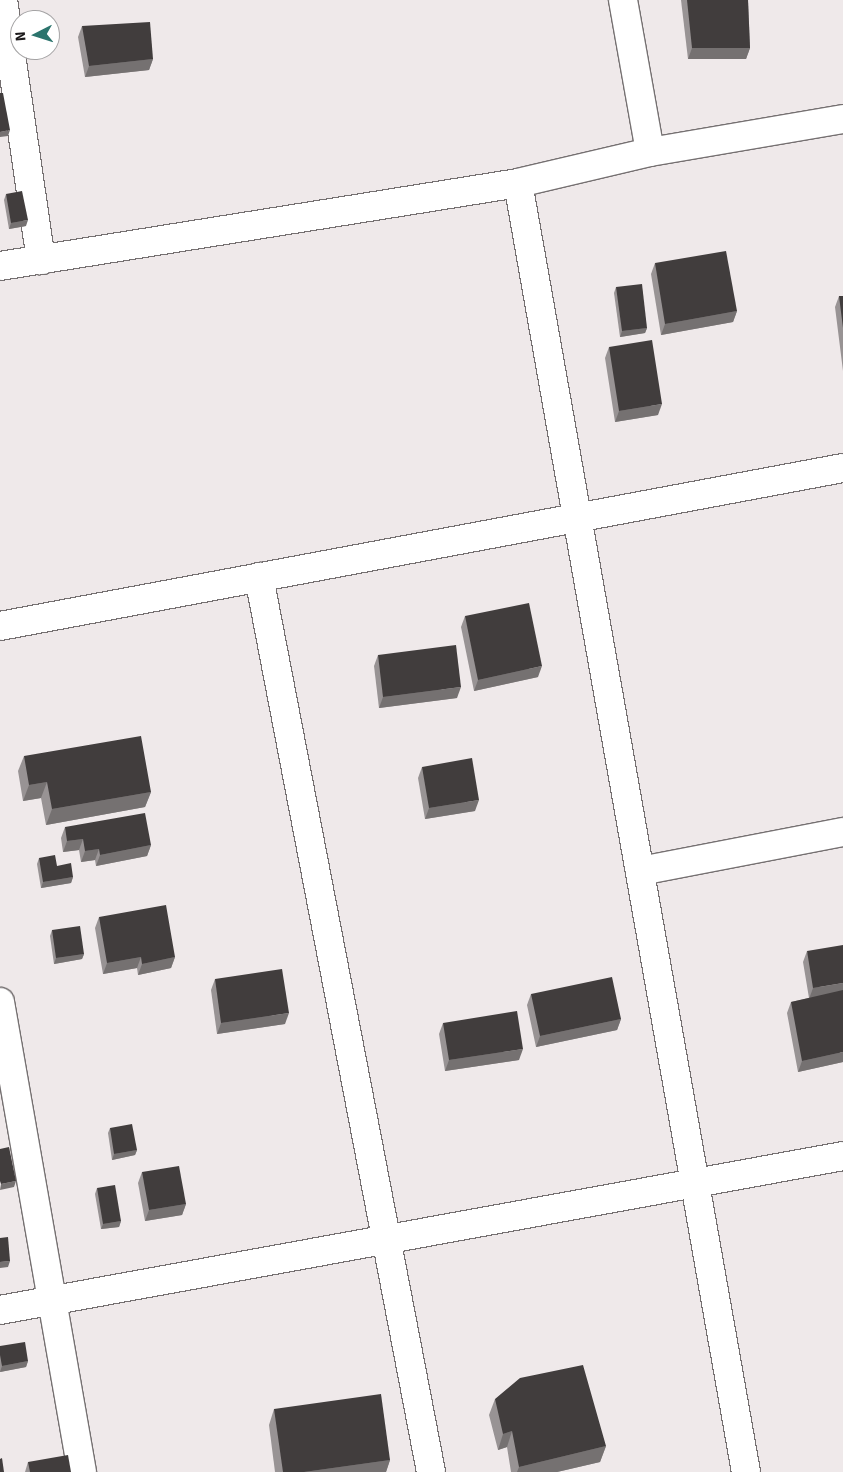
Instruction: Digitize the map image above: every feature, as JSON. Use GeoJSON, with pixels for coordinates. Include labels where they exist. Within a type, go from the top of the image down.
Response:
{"type":"FeatureCollection","features":[{"type":"Feature","properties":{"kind":"street"},"geometry":{"type":"LineString","coordinates":[[3,0],[42,260]]}},
{"type":"Feature","properties":{"kind":"street"},"geometry":{"type":"LineString","coordinates":[[623,0],[650,152]]}},
{"type":"Feature","properties":{"kind":"street"},"geometry":{"type":"LineString","coordinates":[[0,266],[518,183],[650,152],[843,119]]}},
{"type":"Feature","properties":{"kind":"street"},"geometry":{"type":"LineString","coordinates":[[518,183],[746,1472]]}},
{"type":"Feature","properties":{"kind":"street"},"geometry":{"type":"LineString","coordinates":[[0,626],[843,468]]}},
{"type":"Feature","properties":{"kind":"street"},"geometry":{"type":"LineString","coordinates":[[259,577],[431,1472]]}},
{"type":"Feature","properties":{"kind":"street"},"geometry":{"type":"LineString","coordinates":[[640,871],[843,832]]}},
{"type":"Feature","properties":{"kind":"street"},"geometry":{"type":"LineString","coordinates":[[0,1002],[82,1472]]}},
{"type":"Feature","properties":{"kind":"street"},"geometry":{"type":"LineString","coordinates":[[0,1310],[843,1156]]}},
{"type":"Feature","properties":{"kind":"building"},"geometry":{"type":"Polygon","coordinates":[[[687,0],[748,0],[750,48],[692,48],[687,0]]]}},
{"type":"Feature","properties":{"kind":"building"},"geometry":{"type":"Polygon","coordinates":[[[150,22],[153,59],[89,66],[82,26],[150,22]]]}},
{"type":"Feature","properties":{"kind":"building"},"geometry":{"type":"Polygon","coordinates":[[[0,93],[3,93],[10,130],[0,132],[0,93]]]}},
{"type":"Feature","properties":{"kind":"building"},"geometry":{"type":"Polygon","coordinates":[[[22,191],[28,220],[11,223],[6,194],[22,191]]]}},
{"type":"Feature","properties":{"kind":"building"},"geometry":{"type":"Polygon","coordinates":[[[726,251],[737,311],[665,324],[655,263],[726,251]]]}},
{"type":"Feature","properties":{"kind":"building"},"geometry":{"type":"Polygon","coordinates":[[[642,284],[647,328],[622,331],[616,287],[642,284]]]}},
{"type":"Feature","properties":{"kind":"building"},"geometry":{"type":"Polygon","coordinates":[[[839,296],[843,296],[843,328],[839,296]]]}},
{"type":"Feature","properties":{"kind":"building"},"geometry":{"type":"Polygon","coordinates":[[[652,340],[662,404],[619,411],[609,347],[652,340]]]}},
{"type":"Feature","properties":{"kind":"building"},"geometry":{"type":"Polygon","coordinates":[[[529,603],[542,666],[478,680],[465,616],[529,603]]]}},
{"type":"Feature","properties":{"kind":"building"},"geometry":{"type":"Polygon","coordinates":[[[456,645],[461,687],[383,697],[378,655],[456,645]]]}},
{"type":"Feature","properties":{"kind":"building"},"geometry":{"type":"Polygon","coordinates":[[[141,736],[151,792],[52,809],[47,782],[29,785],[24,756],[141,736]]]}},
{"type":"Feature","properties":{"kind":"building"},"geometry":{"type":"Polygon","coordinates":[[[472,758],[479,800],[429,808],[422,767],[472,758]]]}},
{"type":"Feature","properties":{"kind":"building"},"geometry":{"type":"Polygon","coordinates":[[[145,813],[151,845],[100,855],[99,849],[85,851],[83,839],[67,841],[65,827],[145,813]]]}},
{"type":"Feature","properties":{"kind":"building"},"geometry":{"type":"Polygon","coordinates":[[[55,855],[57,866],[71,863],[73,877],[43,882],[39,858],[55,855]]]}},
{"type":"Feature","properties":{"kind":"building"},"geometry":{"type":"Polygon","coordinates":[[[166,905],[175,957],[142,964],[141,957],[107,963],[99,917],[166,905]]]}},
{"type":"Feature","properties":{"kind":"building"},"geometry":{"type":"Polygon","coordinates":[[[80,926],[84,954],[56,958],[52,930],[80,926]]]}},
{"type":"Feature","properties":{"kind":"building"},"geometry":{"type":"Polygon","coordinates":[[[843,945],[843,983],[813,988],[807,951],[843,945]]]}},
{"type":"Feature","properties":{"kind":"building"},"geometry":{"type":"Polygon","coordinates":[[[282,969],[289,1013],[221,1023],[215,979],[282,969]]]}},
{"type":"Feature","properties":{"kind":"building"},"geometry":{"type":"Polygon","coordinates":[[[612,977],[621,1019],[540,1036],[531,994],[612,977]]]}},
{"type":"Feature","properties":{"kind":"building"},"geometry":{"type":"Polygon","coordinates":[[[843,990],[843,1052],[802,1061],[791,1002],[843,990]]]}},
{"type":"Feature","properties":{"kind":"building"},"geometry":{"type":"Polygon","coordinates":[[[517,1011],[523,1049],[449,1060],[443,1023],[517,1011]]]}},
{"type":"Feature","properties":{"kind":"building"},"geometry":{"type":"Polygon","coordinates":[[[132,1124],[137,1150],[114,1154],[110,1128],[132,1124]]]}},
{"type":"Feature","properties":{"kind":"building"},"geometry":{"type":"Polygon","coordinates":[[[9,1147],[16,1181],[1,1184],[0,1149],[9,1147]]]}},
{"type":"Feature","properties":{"kind":"building"},"geometry":{"type":"Polygon","coordinates":[[[179,1166],[186,1204],[149,1210],[142,1172],[179,1166]]]}},
{"type":"Feature","properties":{"kind":"building"},"geometry":{"type":"Polygon","coordinates":[[[115,1185],[121,1221],[103,1224],[97,1188],[115,1185]]]}},
{"type":"Feature","properties":{"kind":"building"},"geometry":{"type":"Polygon","coordinates":[[[8,1237],[10,1261],[0,1262],[0,1238],[8,1237]]]}},
{"type":"Feature","properties":{"kind":"building"},"geometry":{"type":"Polygon","coordinates":[[[25,1342],[28,1361],[2,1366],[0,1346],[25,1342]]]}},
{"type":"Feature","properties":{"kind":"building"},"geometry":{"type":"Polygon","coordinates":[[[583,1365],[606,1446],[519,1467],[512,1431],[503,1434],[495,1399],[520,1378],[583,1365]]]}},
{"type":"Feature","properties":{"kind":"building"},"geometry":{"type":"Polygon","coordinates":[[[381,1394],[390,1460],[304,1472],[283,1472],[274,1409],[381,1394]]]}},
{"type":"Feature","properties":{"kind":"building"},"geometry":{"type":"Polygon","coordinates":[[[68,1455],[71,1472],[30,1472],[28,1462],[68,1455]]]}},
{"type":"Feature","properties":{"kind":"building"},"geometry":{"type":"Polygon","coordinates":[[[2,1458],[4,1472],[0,1472],[0,1459],[2,1458]]]}}]}
